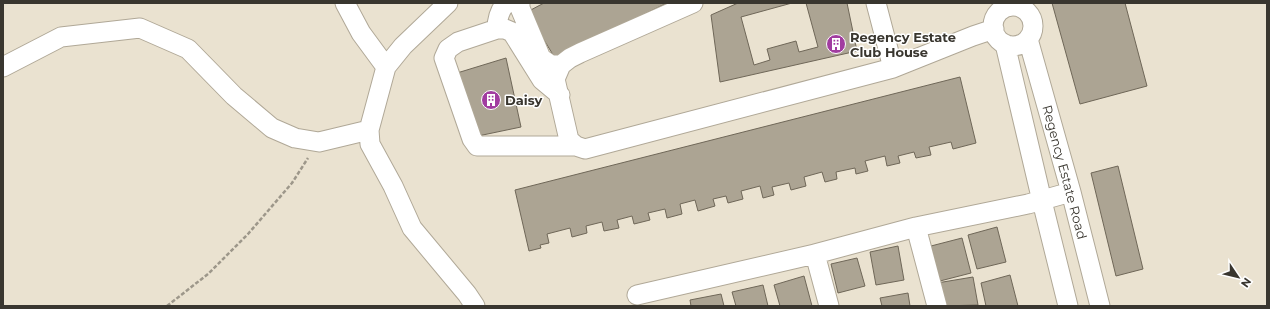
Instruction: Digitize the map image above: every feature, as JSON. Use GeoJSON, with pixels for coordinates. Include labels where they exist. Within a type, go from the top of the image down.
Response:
{"type":"FeatureCollection","features":[{"type":"Feature","properties":{"kind":"street"},"geometry":{"type":"LineString","coordinates":[[345,3],[361,33],[386,67]]}},
{"type":"Feature","properties":{"kind":"street"},"geometry":{"type":"LineString","coordinates":[[448,3],[403,46],[386,67],[369,130],[370,144],[393,186],[412,228],[467,294],[475,306]]}},
{"type":"Feature","properties":{"kind":"street"},"geometry":{"type":"LineString","coordinates":[[497,29],[498,18],[502,7],[506,3]]}},
{"type":"Feature","properties":{"kind":"street"},"geometry":{"type":"LineString","coordinates":[[520,3],[520,8],[541,58],[551,65],[561,65]]}},
{"type":"Feature","properties":{"kind":"street"},"geometry":{"type":"LineString","coordinates":[[576,146],[569,140],[555,78],[561,65],[580,53],[693,3]]}},
{"type":"Feature","properties":{"kind":"street"},"geometry":{"type":"LineString","coordinates":[[876,3],[893,68]]}},
{"type":"Feature","properties":{"kind":"street"},"geometry":{"type":"LineString","coordinates":[[1019,5],[1030,15],[1033,28],[1028,39],[1017,45],[1011,46],[997,23],[1000,11],[1019,5]]}},
{"type":"Feature","properties":{"kind":"street"},"geometry":{"type":"LineString","coordinates":[[560,95],[542,80],[512,32],[505,29],[497,29],[458,42],[448,49],[444,58],[472,139],[477,146],[576,146],[585,149],[893,68],[973,36],[997,23]]}},
{"type":"Feature","properties":{"kind":"street","name":"Regency Estate Road"},"geometry":{"type":"LineString","coordinates":[[997,23],[1068,306]]}},
{"type":"Feature","properties":{"kind":"street"},"geometry":{"type":"LineString","coordinates":[[3,67],[61,37],[140,28],[188,49],[234,96],[272,128],[295,138],[319,142],[369,130]]}},
{"type":"Feature","properties":{"kind":"street","name":"Regency Estate Road"},"geometry":{"type":"LineString","coordinates":[[1028,39],[1071,192],[1100,306]]}},
{"type":"Feature","properties":{"kind":"street"},"geometry":{"type":"LineString","coordinates":[[637,295],[815,254],[916,227],[1042,201],[1071,192]]}},
{"type":"Feature","properties":{"kind":"street"},"geometry":{"type":"LineString","coordinates":[[916,227],[937,306]]}},
{"type":"Feature","properties":{"kind":"street"},"geometry":{"type":"LineString","coordinates":[[815,254],[829,306]]}},
{"type":"Feature","properties":{"kind":"path"},"geometry":{"type":"LineString","coordinates":[[167,306],[208,274],[248,234],[292,183],[319,142]]}},
{"type":"Feature","properties":{"kind":"building"},"geometry":{"type":"Polygon","coordinates":[[[544,3],[667,3],[555,58],[527,12],[544,3]]]}},
{"type":"Feature","properties":{"kind":"building","name":"Regency Estate Club House"},"geometry":{"type":"Polygon","coordinates":[[[738,3],[792,3],[741,17],[754,65],[770,60],[767,49],[796,41],[799,52],[818,47],[806,3],[847,3],[857,51],[720,82],[711,15],[738,3]]]}},
{"type":"Feature","properties":{"kind":"building"},"geometry":{"type":"Polygon","coordinates":[[[1052,3],[1125,3],[1147,86],[1080,104],[1052,3]]]}},
{"type":"Feature","properties":{"kind":"building","name":"Daisy"},"geometry":{"type":"Polygon","coordinates":[[[506,58],[521,127],[478,136],[457,73],[506,58]]]}},
{"type":"Feature","properties":{"kind":"building"},"geometry":{"type":"Polygon","coordinates":[[[960,77],[976,143],[953,149],[951,142],[929,147],[931,155],[916,158],[914,152],[898,156],[900,163],[887,166],[885,156],[865,161],[868,171],[856,174],[855,168],[836,172],[837,179],[825,182],[822,172],[804,177],[806,186],[791,190],[789,183],[772,187],[774,195],[763,198],[760,186],[741,191],[743,199],[728,203],[726,196],[713,199],[715,206],[698,211],[695,200],[680,204],[682,214],[667,218],[665,209],[648,213],[650,220],[634,224],[632,216],[617,220],[619,228],[604,231],[602,222],[586,226],[587,233],[572,237],[570,228],[547,234],[549,243],[540,245],[541,248],[529,251],[515,190],[960,77]]]}},
{"type":"Feature","properties":{"kind":"building"},"geometry":{"type":"Polygon","coordinates":[[[1118,166],[1143,269],[1116,276],[1091,173],[1118,166]]]}},
{"type":"Feature","properties":{"kind":"building"},"geometry":{"type":"Polygon","coordinates":[[[997,227],[1006,262],[977,269],[968,235],[997,227]]]}},
{"type":"Feature","properties":{"kind":"building"},"geometry":{"type":"Polygon","coordinates":[[[962,238],[971,273],[940,281],[931,246],[962,238]]]}},
{"type":"Feature","properties":{"kind":"building"},"geometry":{"type":"Polygon","coordinates":[[[898,246],[904,280],[876,285],[870,252],[898,246]]]}},
{"type":"Feature","properties":{"kind":"building"},"geometry":{"type":"Polygon","coordinates":[[[857,258],[865,286],[838,293],[831,264],[857,258]]]}},
{"type":"Feature","properties":{"kind":"building"},"geometry":{"type":"Polygon","coordinates":[[[1010,275],[1018,306],[986,306],[981,283],[1010,275]]]}},
{"type":"Feature","properties":{"kind":"building"},"geometry":{"type":"Polygon","coordinates":[[[804,276],[812,306],[780,306],[774,285],[804,276]]]}},
{"type":"Feature","properties":{"kind":"building"},"geometry":{"type":"Polygon","coordinates":[[[973,277],[978,305],[941,306],[937,283],[973,277]]]}},
{"type":"Feature","properties":{"kind":"building"},"geometry":{"type":"Polygon","coordinates":[[[763,285],[768,306],[736,306],[732,292],[763,285]]]}},
{"type":"Feature","properties":{"kind":"building"},"geometry":{"type":"Polygon","coordinates":[[[908,293],[910,306],[882,306],[880,298],[908,293]]]}},
{"type":"Feature","properties":{"kind":"building"},"geometry":{"type":"Polygon","coordinates":[[[721,294],[724,306],[691,306],[690,300],[721,294]]]}},
{"type":"Feature","properties":{"kind":"place","name":"Regency Estate Club House"},"geometry":{"type":"Point","coordinates":[836,44]}},
{"type":"Feature","properties":{"kind":"place","name":"Daisy"},"geometry":{"type":"Point","coordinates":[491,100]}}]}
